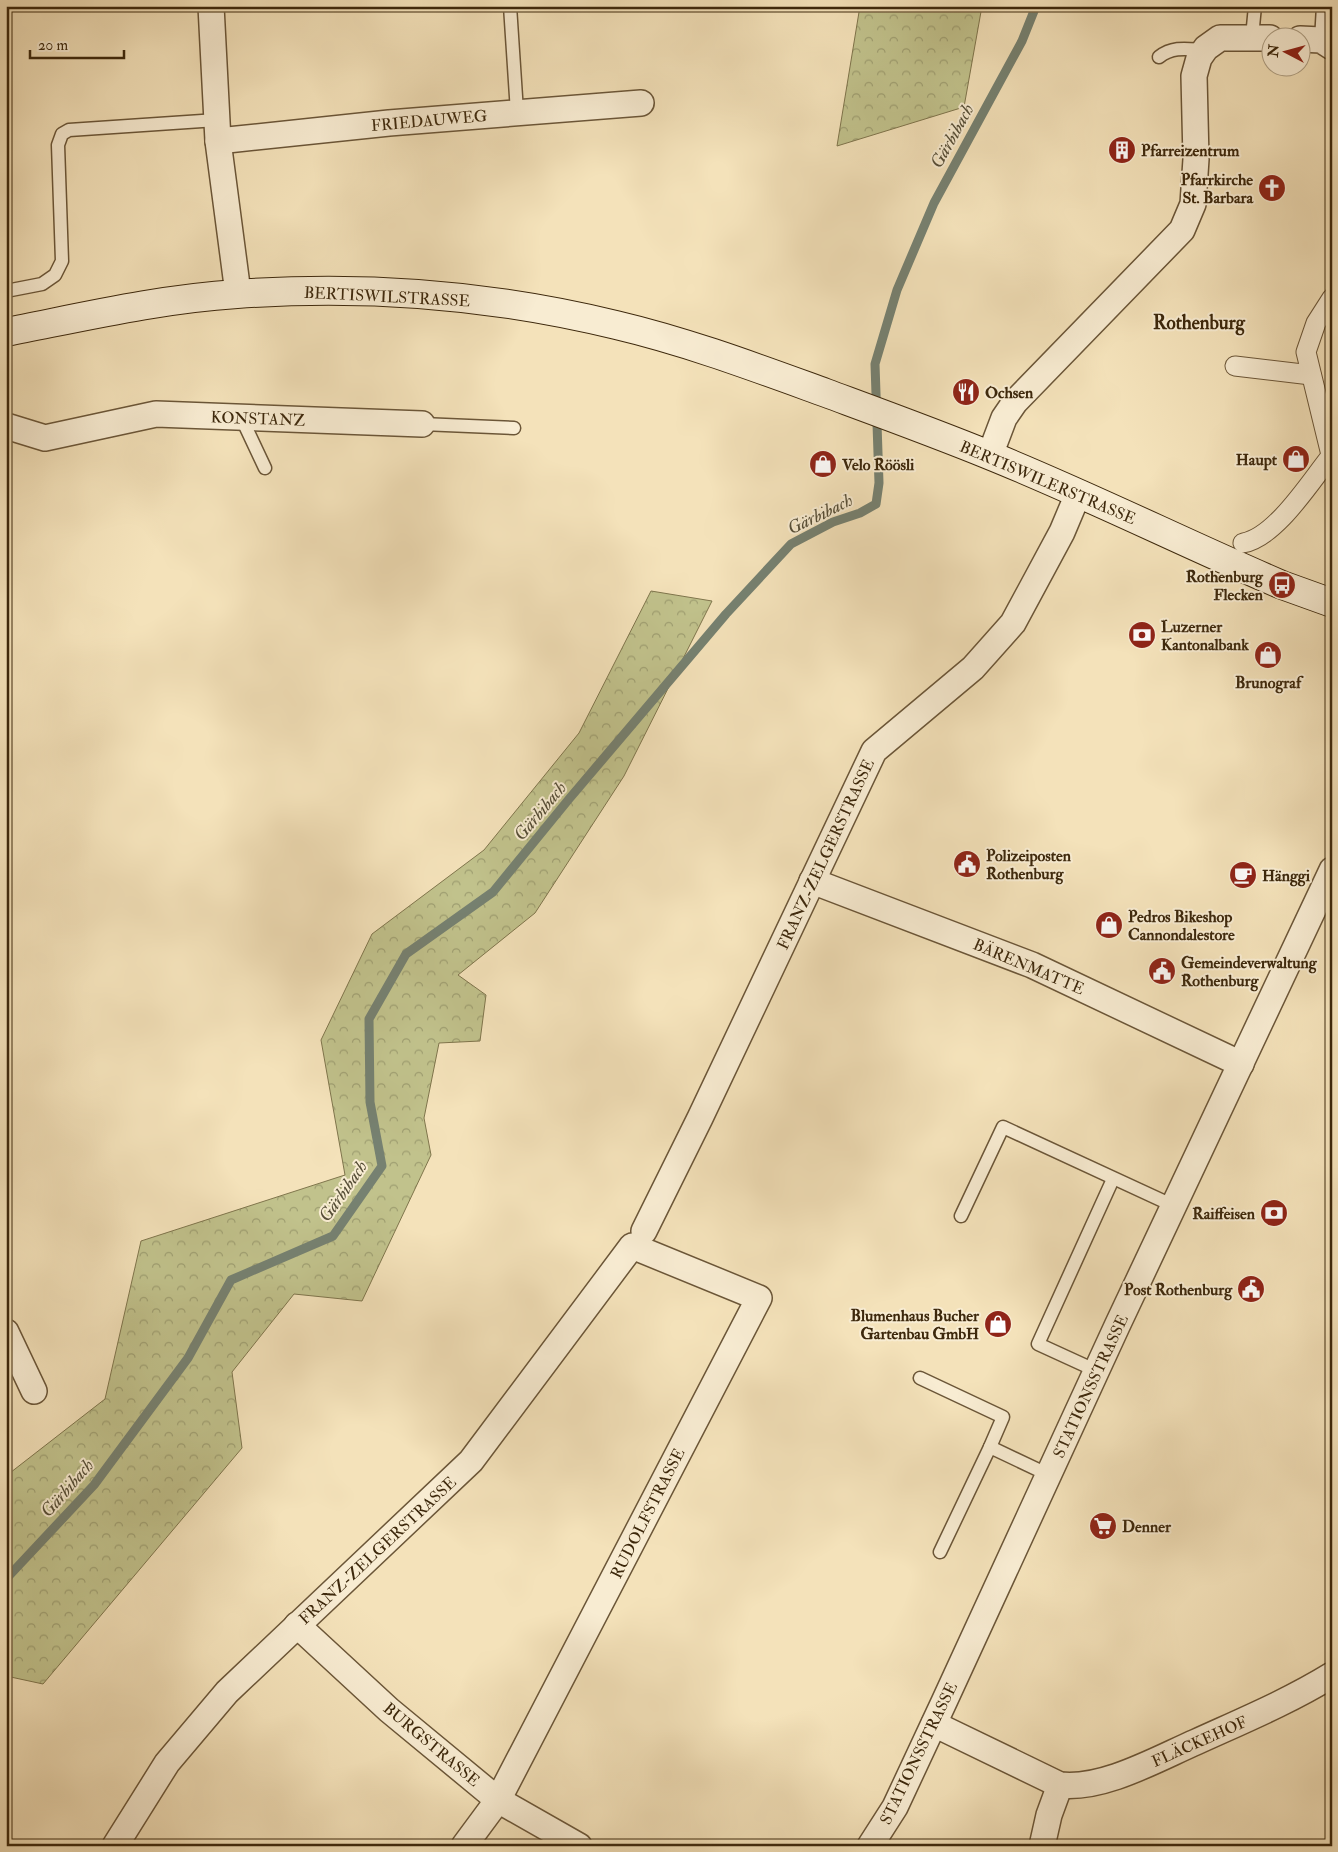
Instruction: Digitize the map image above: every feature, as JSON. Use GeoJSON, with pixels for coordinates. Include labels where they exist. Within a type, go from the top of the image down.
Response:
{"type":"FeatureCollection","features":[{"type":"Feature","properties":{"kind":"main road","name":"BERTISWILSTRASSE"},"geometry":{"type":"LineString","coordinates":[[6,332],[138,306],[238,294],[316,291],[405,294],[515,305],[618,325],[766,371]]}},
{"type":"Feature","properties":{"kind":"main road","name":"BERTISWILERSTRASSE"},"geometry":{"type":"LineString","coordinates":[[766,371],[990,455],[1282,585],[1332,603]]}},
{"type":"Feature","properties":{"kind":"street"},"geometry":{"type":"LineString","coordinates":[[211,6],[217,131],[238,294]]}},
{"type":"Feature","properties":{"kind":"street"},"geometry":{"type":"LineString","coordinates":[[990,455],[1004,418],[1015,402],[1182,230],[1194,204],[1196,159],[1194,76],[1204,50],[1220,38],[1260,38]]}},
{"type":"Feature","properties":{"kind":"street","name":"FRIEDAUWEG"},"geometry":{"type":"LineString","coordinates":[[217,131],[517,112],[641,102]]}},
{"type":"Feature","properties":{"kind":"street"},"geometry":{"type":"LineString","coordinates":[[1272,548],[1248,542],[1272,528],[1331,457],[1306,352],[1316,323],[1332,298]]}},
{"type":"Feature","properties":{"kind":"street"},"geometry":{"type":"LineString","coordinates":[[1235,366],[1311,375]]}},
{"type":"Feature","properties":{"kind":"street","name":"KONSTANZ"},"geometry":{"type":"LineString","coordinates":[[6,426],[46,438],[156,414],[422,424]]}},
{"type":"Feature","properties":{"kind":"street","name":"FRANZ-ZELGERSTRASSE"},"geometry":{"type":"LineString","coordinates":[[114,1846],[167,1763],[227,1692],[471,1460],[638,1239],[700,1118],[874,751],[973,668],[1013,622],[1062,532],[1078,494]]}},
{"type":"Feature","properties":{"kind":"street","name":"STATIONSSTRASSE"},"geometry":{"type":"LineString","coordinates":[[870,1846],[894,1807],[934,1724],[1332,870]]}},
{"type":"Feature","properties":{"kind":"street","name":"BÄRENMATTE"},"geometry":{"type":"LineString","coordinates":[[812,881],[1032,965],[1241,1064]]}},
{"type":"Feature","properties":{"kind":"street","name":"RUDOLFSTRASSE"},"geometry":{"type":"LineString","coordinates":[[464,1846],[498,1800],[759,1298],[638,1239]]}},
{"type":"Feature","properties":{"kind":"street"},"geometry":{"type":"LineString","coordinates":[[6,1332],[34,1391]]}},
{"type":"Feature","properties":{"kind":"street","name":"BURGSTRASSE"},"geometry":{"type":"LineString","coordinates":[[297,1625],[389,1710],[498,1800],[579,1846]]}},
{"type":"Feature","properties":{"kind":"street","name":"FLÄCKEHOF"},"geometry":{"type":"LineString","coordinates":[[934,1724],[1060,1785],[1074,1787],[1094,1783],[1142,1766],[1293,1699],[1332,1675]]}},
{"type":"Feature","properties":{"kind":"street"},"geometry":{"type":"LineString","coordinates":[[1042,1846],[1049,1815],[1060,1785]]}},
{"type":"Feature","properties":{"kind":"lane"},"geometry":{"type":"LineString","coordinates":[[510,6],[517,112]]}},
{"type":"Feature","properties":{"kind":"lane"},"geometry":{"type":"LineString","coordinates":[[1255,6],[1260,33]]}},
{"type":"Feature","properties":{"kind":"lane"},"geometry":{"type":"LineString","coordinates":[[1318,42],[1323,6]]}},
{"type":"Feature","properties":{"kind":"lane"},"geometry":{"type":"LineString","coordinates":[[1159,57],[1168,50],[1176,48],[1204,50]]}},
{"type":"Feature","properties":{"kind":"lane"},"geometry":{"type":"LineString","coordinates":[[6,291],[42,284],[55,275],[62,261],[58,145],[62,134],[70,130],[217,131]]}},
{"type":"Feature","properties":{"kind":"lane"},"geometry":{"type":"LineString","coordinates":[[240,417],[265,468]]}},
{"type":"Feature","properties":{"kind":"lane","name":"KONSTANZ"},"geometry":{"type":"LineString","coordinates":[[422,424],[514,428]]}},
{"type":"Feature","properties":{"kind":"lane"},"geometry":{"type":"LineString","coordinates":[[961,1216],[1003,1127],[1174,1206]]}},
{"type":"Feature","properties":{"kind":"lane"},"geometry":{"type":"LineString","coordinates":[[1097,1371],[1038,1344],[1113,1179]]}},
{"type":"Feature","properties":{"kind":"lane"},"geometry":{"type":"LineString","coordinates":[[920,1378],[1003,1417],[940,1552]]}},
{"type":"Feature","properties":{"kind":"lane"},"geometry":{"type":"LineString","coordinates":[[990,1447],[1049,1475]]}},
{"type":"Feature","properties":{"kind":"green space"},"geometry":{"type":"Polygon","coordinates":[[[860,6],[982,6],[964,107],[837,146],[860,6]]]}},
{"type":"Feature","properties":{"kind":"green space"},"geometry":{"type":"Polygon","coordinates":[[[651,591],[712,601],[624,776],[535,913],[458,975],[486,995],[480,1041],[439,1043],[424,1118],[431,1155],[362,1301],[294,1294],[232,1372],[242,1448],[43,1684],[6,1676],[6,1476],[105,1399],[141,1241],[345,1175],[321,1040],[372,934],[484,850],[579,733],[651,591]]]}},
{"type":"Feature","properties":{"kind":"waterway","name":"Gärbibach"},"geometry":{"type":"LineString","coordinates":[[6,1579],[94,1485],[188,1358],[231,1280],[333,1236],[382,1166],[370,1102],[369,1019],[406,954],[493,892],[726,614],[791,544],[833,522],[860,513],[876,504],[879,483],[875,364],[897,290],[934,203],[1022,41],[1036,6]]}},
{"type":"Feature","properties":{"kind":"place","name":"Pfarreizentrum"},"geometry":{"type":"Point","coordinates":[1122,150]}},
{"type":"Feature","properties":{"kind":"place","name":"Pfarrkirche St. Barbara"},"geometry":{"type":"Point","coordinates":[1272,188]}},
{"type":"Feature","properties":{"kind":"place","name":"Ochsen"},"geometry":{"type":"Point","coordinates":[966,392]}},
{"type":"Feature","properties":{"kind":"place","name":"Haupt"},"geometry":{"type":"Point","coordinates":[1296,459]}},
{"type":"Feature","properties":{"kind":"place","name":"Velo Röösli"},"geometry":{"type":"Point","coordinates":[823,464]}},
{"type":"Feature","properties":{"kind":"place","name":"Rothenburg Flecken"},"geometry":{"type":"Point","coordinates":[1282,585]}},
{"type":"Feature","properties":{"kind":"place","name":"Luzerner Kantonalbank"},"geometry":{"type":"Point","coordinates":[1142,635]}},
{"type":"Feature","properties":{"kind":"place","name":"Brunograf"},"geometry":{"type":"Point","coordinates":[1268,655]}},
{"type":"Feature","properties":{"kind":"place","name":"Polizeiposten Rothenburg"},"geometry":{"type":"Point","coordinates":[967,864]}},
{"type":"Feature","properties":{"kind":"place","name":"Hänggi"},"geometry":{"type":"Point","coordinates":[1243,875]}},
{"type":"Feature","properties":{"kind":"place","name":"Pedros Bikeshop Cannondalestore"},"geometry":{"type":"Point","coordinates":[1109,925]}},
{"type":"Feature","properties":{"kind":"place","name":"Gemeindeverwaltung Rothenburg"},"geometry":{"type":"Point","coordinates":[1162,971]}},
{"type":"Feature","properties":{"kind":"place","name":"Raiffeisen"},"geometry":{"type":"Point","coordinates":[1274,1213]}},
{"type":"Feature","properties":{"kind":"place","name":"Post Rothenburg"},"geometry":{"type":"Point","coordinates":[1251,1289]}},
{"type":"Feature","properties":{"kind":"place","name":"Blumenhaus Bucher Gartenbau GmbH"},"geometry":{"type":"Point","coordinates":[998,1324]}},
{"type":"Feature","properties":{"kind":"place","name":"Denner"},"geometry":{"type":"Point","coordinates":[1103,1526]}},
{"type":"Feature","properties":{"kind":"district","name":"Rothenburg"},"geometry":{"type":"Point","coordinates":[1199,322]}}]}
